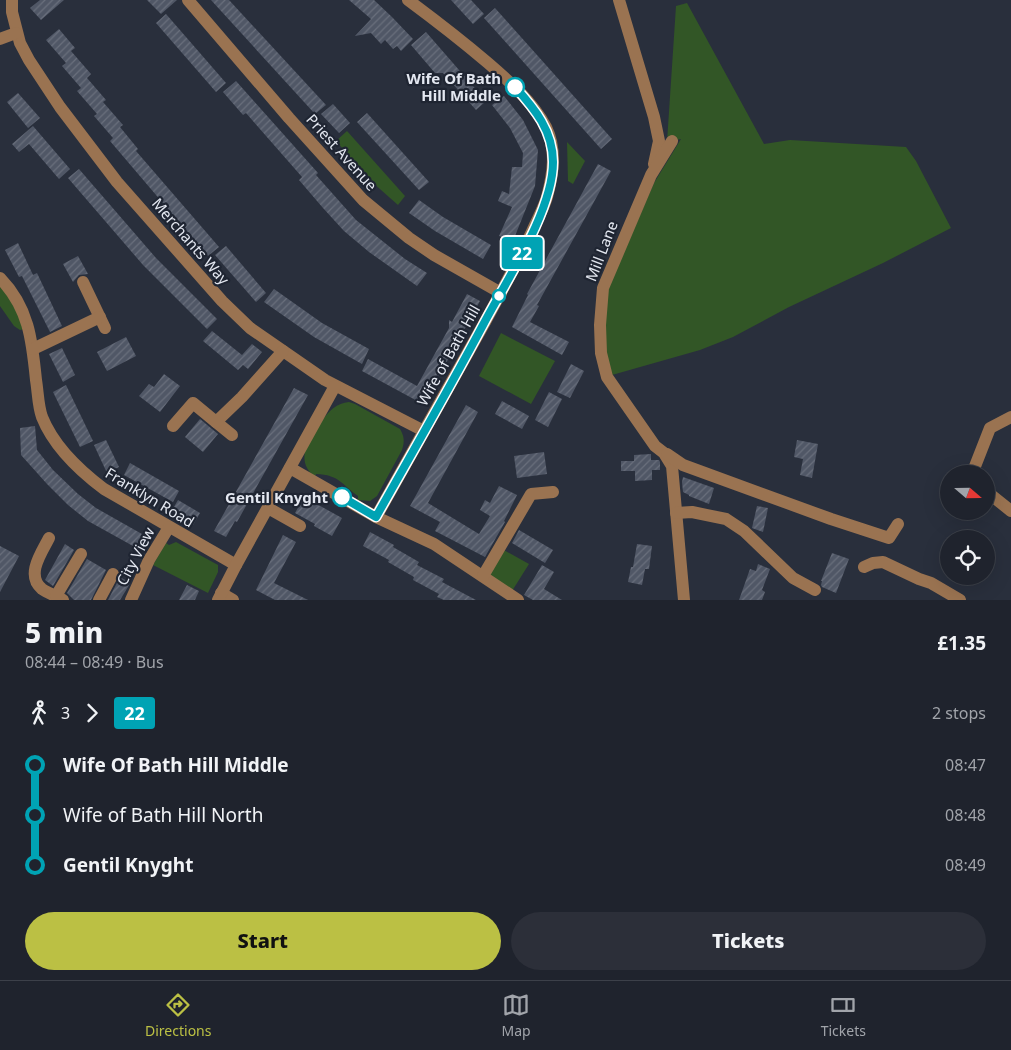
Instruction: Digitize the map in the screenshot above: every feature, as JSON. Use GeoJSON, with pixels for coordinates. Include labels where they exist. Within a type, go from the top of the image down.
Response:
{"type":"FeatureCollection","features":[{"type":"Feature","properties":{"kind":"street","name":"Merchants Way"},"geometry":{"type":"LineString","coordinates":[[12,0],[16,33],[29,60],[54,99],[117,182],[222,301],[250,328],[335,386],[424,431]]}},
{"type":"Feature","properties":{"kind":"street","name":"Priest Avenue"},"geometry":{"type":"LineString","coordinates":[[188,0],[289,118],[363,200],[409,238],[434,255],[501,293]]}},
{"type":"Feature","properties":{"kind":"street","name":"Wife of Bath Hill"},"geometry":{"type":"LineString","coordinates":[[376,517],[526,247],[546,200],[553,163],[549,137],[537,113],[515,87],[447,29],[408,0]]}},
{"type":"Feature","properties":{"kind":"street"},"geometry":{"type":"LineString","coordinates":[[619,0],[654,117],[659,141],[651,175]]}},
{"type":"Feature","properties":{"kind":"street"},"geometry":{"type":"LineString","coordinates":[[0,39],[16,33]]}},
{"type":"Feature","properties":{"kind":"street","name":"Mill Lane"},"geometry":{"type":"LineString","coordinates":[[672,141],[651,175],[603,288],[600,340],[607,377],[655,446],[683,466],[888,538],[898,524]]}},
{"type":"Feature","properties":{"kind":"street","name":"Franklyn Road"},"geometry":{"type":"LineString","coordinates":[[0,278],[23,310],[33,349],[42,415],[49,432],[74,463],[89,478],[104,489],[236,565]]}},
{"type":"Feature","properties":{"kind":"street"},"geometry":{"type":"LineString","coordinates":[[33,349],[103,322],[83,282]]}},
{"type":"Feature","properties":{"kind":"street"},"geometry":{"type":"LineString","coordinates":[[216,422],[242,397],[283,351]]}},
{"type":"Feature","properties":{"kind":"street"},"geometry":{"type":"LineString","coordinates":[[233,600],[220,597],[335,386]]}},
{"type":"Feature","properties":{"kind":"street"},"geometry":{"type":"LineString","coordinates":[[173,426],[193,403],[232,435]]}},
{"type":"Feature","properties":{"kind":"street"},"geometry":{"type":"LineString","coordinates":[[976,465],[990,428],[1011,417]]}},
{"type":"Feature","properties":{"kind":"street","name":"Mill Lane"},"geometry":{"type":"LineString","coordinates":[[664,453],[672,466],[684,600]]}},
{"type":"Feature","properties":{"kind":"street"},"geometry":{"type":"LineString","coordinates":[[290,468],[376,517],[434,544],[518,600]]}},
{"type":"Feature","properties":{"kind":"street"},"geometry":{"type":"LineString","coordinates":[[483,576],[531,494],[553,492]]}},
{"type":"Feature","properties":{"kind":"street"},"geometry":{"type":"LineString","coordinates":[[995,498],[1011,511]]}},
{"type":"Feature","properties":{"kind":"street"},"geometry":{"type":"LineString","coordinates":[[268,508],[300,526]]}},
{"type":"Feature","properties":{"kind":"street"},"geometry":{"type":"LineString","coordinates":[[676,513],[692,512],[726,518],[744,531],[793,578],[815,590]]}},
{"type":"Feature","properties":{"kind":"street","name":"City View"},"geometry":{"type":"LineString","coordinates":[[131,600],[149,560],[169,527]]}},
{"type":"Feature","properties":{"kind":"street"},"geometry":{"type":"LineString","coordinates":[[44,541],[34,574],[41,588],[60,598],[81,554]]}},
{"type":"Feature","properties":{"kind":"street"},"geometry":{"type":"LineString","coordinates":[[864,568],[873,563],[883,562],[919,580],[931,583],[960,600]]}},
{"type":"Feature","properties":{"kind":"street"},"geometry":{"type":"LineString","coordinates":[[99,600],[114,574]]}},
{"type":"Feature","properties":{"kind":"green space"},"geometry":{"type":"Polygon","coordinates":[[[687,3],[764,144],[790,140],[906,147],[916,161],[951,228],[883,263],[789,307],[733,337],[700,350],[612,375],[603,341],[608,288],[654,183],[681,139],[667,142],[676,6],[687,3]]]}},
{"type":"Feature","properties":{"kind":"green space"},"geometry":{"type":"Polygon","coordinates":[[[347,131],[405,196],[398,205],[372,182],[336,141],[347,131]]]}},
{"type":"Feature","properties":{"kind":"green space"},"geometry":{"type":"Polygon","coordinates":[[[567,142],[585,161],[573,184],[568,181],[567,142]]]}},
{"type":"Feature","properties":{"kind":"green space"},"geometry":{"type":"Polygon","coordinates":[[[0,284],[11,298],[24,329],[20,330],[14,326],[0,306],[0,284]]]}},
{"type":"Feature","properties":{"kind":"green space"},"geometry":{"type":"Polygon","coordinates":[[[501,333],[555,361],[531,404],[479,376],[501,333]]]}},
{"type":"Feature","properties":{"kind":"green space"},"geometry":{"type":"Polygon","coordinates":[[[349,402],[400,429],[403,436],[404,444],[402,450],[377,496],[370,501],[358,500],[358,496],[335,478],[316,474],[315,477],[307,469],[304,459],[305,451],[322,420],[334,408],[349,402]]]}},
{"type":"Feature","properties":{"kind":"green space"},"geometry":{"type":"Polygon","coordinates":[[[176,542],[218,565],[218,572],[208,593],[153,565],[166,543],[169,545],[176,542]]]}},
{"type":"Feature","properties":{"kind":"green space"},"geometry":{"type":"Polygon","coordinates":[[[502,549],[529,564],[512,591],[487,574],[502,549]]]}},
{"type":"Feature","properties":{"kind":"building"},"geometry":{"type":"Polygon","coordinates":[[[40,0],[64,0],[41,20],[30,8],[40,0]]]}},
{"type":"Feature","properties":{"kind":"building"},"geometry":{"type":"Polygon","coordinates":[[[147,0],[177,0],[161,14],[147,0]]]}},
{"type":"Feature","properties":{"kind":"building"},"geometry":{"type":"Polygon","coordinates":[[[211,0],[229,0],[326,105],[315,114],[211,0]]]}},
{"type":"Feature","properties":{"kind":"building"},"geometry":{"type":"Polygon","coordinates":[[[349,0],[374,0],[413,39],[401,51],[397,46],[393,49],[385,40],[381,44],[371,33],[355,36],[371,19],[349,0]]]}},
{"type":"Feature","properties":{"kind":"building"},"geometry":{"type":"Polygon","coordinates":[[[451,0],[471,0],[484,14],[473,24],[451,0]]]}},
{"type":"Feature","properties":{"kind":"building"},"geometry":{"type":"Polygon","coordinates":[[[495,8],[612,139],[601,149],[484,18],[495,8]]]}},
{"type":"Feature","properties":{"kind":"building"},"geometry":{"type":"Polygon","coordinates":[[[166,14],[226,83],[216,92],[156,23],[166,14]]]}},
{"type":"Feature","properties":{"kind":"building"},"geometry":{"type":"Polygon","coordinates":[[[59,29],[75,48],[71,51],[91,74],[87,78],[106,100],[103,102],[123,125],[120,127],[138,149],[136,151],[219,247],[208,256],[110,141],[113,138],[94,116],[97,114],[77,91],[81,88],[62,66],[66,63],[46,40],[59,29]]]}},
{"type":"Feature","properties":{"kind":"building"},"geometry":{"type":"Polygon","coordinates":[[[426,32],[486,101],[476,110],[443,73],[435,73],[411,45],[426,32]]]}},
{"type":"Feature","properties":{"kind":"building"},"geometry":{"type":"Polygon","coordinates":[[[236,81],[318,173],[316,175],[356,220],[405,259],[427,273],[417,286],[369,252],[344,231],[323,208],[299,180],[302,177],[246,113],[243,115],[223,92],[236,81]]]}},
{"type":"Feature","properties":{"kind":"building"},"geometry":{"type":"Polygon","coordinates":[[[18,93],[40,118],[28,128],[7,102],[18,93]]]}},
{"type":"Feature","properties":{"kind":"building"},"geometry":{"type":"Polygon","coordinates":[[[504,96],[523,120],[538,150],[535,186],[513,241],[499,236],[512,207],[498,201],[502,191],[509,194],[512,167],[522,167],[523,153],[510,128],[492,105],[504,96]]]}},
{"type":"Feature","properties":{"kind":"building"},"geometry":{"type":"Polygon","coordinates":[[[333,104],[350,123],[339,133],[321,114],[333,104]]]}},
{"type":"Feature","properties":{"kind":"building"},"geometry":{"type":"Polygon","coordinates":[[[367,113],[429,182],[419,190],[357,122],[367,113]]]}},
{"type":"Feature","properties":{"kind":"building"},"geometry":{"type":"Polygon","coordinates":[[[33,126],[70,169],[59,179],[29,144],[19,152],[12,144],[33,126]]]}},
{"type":"Feature","properties":{"kind":"building"},"geometry":{"type":"Polygon","coordinates":[[[598,164],[611,171],[537,305],[539,306],[530,322],[569,342],[562,355],[512,327],[527,294],[598,164]]]}},
{"type":"Feature","properties":{"kind":"building"},"geometry":{"type":"Polygon","coordinates":[[[79,169],[156,258],[217,319],[207,329],[143,265],[68,178],[79,169]]]}},
{"type":"Feature","properties":{"kind":"building"},"geometry":{"type":"Polygon","coordinates":[[[419,200],[443,217],[491,245],[483,259],[435,231],[409,213],[419,200]]]}},
{"type":"Feature","properties":{"kind":"building"},"geometry":{"type":"Polygon","coordinates":[[[18,243],[33,275],[37,273],[62,326],[50,332],[22,276],[19,277],[5,250],[18,243]]]}},
{"type":"Feature","properties":{"kind":"building"},"geometry":{"type":"Polygon","coordinates":[[[226,246],[266,293],[256,302],[215,255],[226,246]]]}},
{"type":"Feature","properties":{"kind":"building"},"geometry":{"type":"Polygon","coordinates":[[[78,256],[88,274],[79,275],[73,282],[63,264],[78,256]]]}},
{"type":"Feature","properties":{"kind":"building"},"geometry":{"type":"Polygon","coordinates":[[[274,289],[322,323],[369,349],[362,364],[314,337],[264,302],[274,289]]]}},
{"type":"Feature","properties":{"kind":"building"},"geometry":{"type":"Polygon","coordinates":[[[467,294],[480,301],[439,376],[437,375],[421,403],[362,371],[368,359],[417,386],[449,328],[449,320],[452,322],[467,294]]]}},
{"type":"Feature","properties":{"kind":"building"},"geometry":{"type":"Polygon","coordinates":[[[212,331],[242,355],[252,344],[262,352],[248,369],[243,365],[238,370],[203,341],[212,331]]]}},
{"type":"Feature","properties":{"kind":"building"},"geometry":{"type":"Polygon","coordinates":[[[126,337],[136,356],[107,371],[97,352],[126,337]]]}},
{"type":"Feature","properties":{"kind":"building"},"geometry":{"type":"Polygon","coordinates":[[[62,348],[75,375],[63,382],[49,354],[62,348]]]}},
{"type":"Feature","properties":{"kind":"building"},"geometry":{"type":"Polygon","coordinates":[[[571,364],[584,371],[570,398],[557,392],[571,364]]]}},
{"type":"Feature","properties":{"kind":"building"},"geometry":{"type":"Polygon","coordinates":[[[164,374],[180,386],[160,412],[139,396],[149,384],[154,387],[164,374]]]}},
{"type":"Feature","properties":{"kind":"building"},"geometry":{"type":"Polygon","coordinates":[[[66,385],[93,441],[80,447],[53,392],[66,385]]]}},
{"type":"Feature","properties":{"kind":"building"},"geometry":{"type":"Polygon","coordinates":[[[294,388],[308,395],[237,522],[235,521],[226,537],[214,531],[294,388]]]}},
{"type":"Feature","properties":{"kind":"building"},"geometry":{"type":"Polygon","coordinates":[[[549,392],[562,399],[548,427],[535,420],[549,392]]]}},
{"type":"Feature","properties":{"kind":"building"},"geometry":{"type":"Polygon","coordinates":[[[502,401],[529,416],[522,429],[495,414],[502,401]]]}},
{"type":"Feature","properties":{"kind":"building"},"geometry":{"type":"Polygon","coordinates":[[[466,405],[478,412],[428,503],[479,534],[490,516],[480,510],[485,500],[490,503],[499,486],[517,495],[505,522],[485,557],[435,531],[440,522],[410,506],[466,405]]]}},
{"type":"Feature","properties":{"kind":"building"},"geometry":{"type":"Polygon","coordinates":[[[200,419],[218,434],[203,452],[185,437],[200,419]]]}},
{"type":"Feature","properties":{"kind":"building"},"geometry":{"type":"Polygon","coordinates":[[[35,426],[37,450],[53,470],[96,508],[149,538],[142,551],[88,521],[68,505],[21,455],[20,428],[35,426]]]}},
{"type":"Feature","properties":{"kind":"building"},"geometry":{"type":"Polygon","coordinates":[[[106,440],[119,467],[107,473],[94,445],[106,440]]]}},
{"type":"Feature","properties":{"kind":"building"},"geometry":{"type":"Polygon","coordinates":[[[797,440],[818,444],[812,478],[800,475],[803,459],[794,457],[797,440]]]}},
{"type":"Feature","properties":{"kind":"building"},"geometry":{"type":"Polygon","coordinates":[[[544,452],[547,474],[517,478],[514,456],[544,452]]]}},
{"type":"Feature","properties":{"kind":"building"},"geometry":{"type":"Polygon","coordinates":[[[651,454],[651,460],[659,460],[660,462],[660,470],[652,470],[652,480],[635,481],[635,471],[621,471],[621,461],[634,461],[634,455],[651,454]]]}},
{"type":"Feature","properties":{"kind":"building"},"geometry":{"type":"Polygon","coordinates":[[[130,463],[179,491],[173,502],[124,475],[130,463]]]}},
{"type":"Feature","properties":{"kind":"building"},"geometry":{"type":"Polygon","coordinates":[[[683,477],[714,488],[709,504],[683,492],[683,477]]]}},
{"type":"Feature","properties":{"kind":"building"},"geometry":{"type":"Polygon","coordinates":[[[304,497],[342,518],[332,536],[295,513],[304,497]]]}},
{"type":"Feature","properties":{"kind":"building"},"geometry":{"type":"Polygon","coordinates":[[[178,500],[200,513],[193,525],[171,512],[178,500]]]}},
{"type":"Feature","properties":{"kind":"building"},"geometry":{"type":"Polygon","coordinates":[[[757,506],[768,508],[763,532],[752,528],[757,506]]]}},
{"type":"Feature","properties":{"kind":"building"},"geometry":{"type":"Polygon","coordinates":[[[519,530],[553,550],[545,563],[512,543],[519,530]]]}},
{"type":"Feature","properties":{"kind":"building"},"geometry":{"type":"Polygon","coordinates":[[[370,532],[419,562],[417,565],[444,579],[442,582],[476,600],[444,600],[437,597],[439,594],[413,580],[414,577],[388,562],[389,560],[363,546],[370,532]]]}},
{"type":"Feature","properties":{"kind":"building"},"geometry":{"type":"Polygon","coordinates":[[[283,535],[296,542],[274,583],[308,600],[275,600],[256,590],[283,535]]]}},
{"type":"Feature","properties":{"kind":"building"},"geometry":{"type":"Polygon","coordinates":[[[65,544],[74,550],[53,586],[45,580],[65,544]]]}},
{"type":"Feature","properties":{"kind":"building"},"geometry":{"type":"Polygon","coordinates":[[[637,544],[652,546],[649,569],[645,569],[642,585],[628,582],[637,544]]]}},
{"type":"Feature","properties":{"kind":"building"},"geometry":{"type":"Polygon","coordinates":[[[0,546],[19,556],[0,592],[0,546]]]}},
{"type":"Feature","properties":{"kind":"building"},"geometry":{"type":"Polygon","coordinates":[[[832,553],[849,559],[836,593],[821,585],[832,553]]]}},
{"type":"Feature","properties":{"kind":"building"},"geometry":{"type":"Polygon","coordinates":[[[87,559],[106,570],[91,600],[74,600],[67,593],[87,559]]]}},
{"type":"Feature","properties":{"kind":"building"},"geometry":{"type":"Polygon","coordinates":[[[758,564],[770,569],[762,590],[765,592],[762,600],[739,600],[750,569],[756,571],[758,564]]]}},
{"type":"Feature","properties":{"kind":"building"},"geometry":{"type":"Polygon","coordinates":[[[542,565],[554,572],[544,589],[562,600],[533,600],[524,595],[542,565]]]}},
{"type":"Feature","properties":{"kind":"building"},"geometry":{"type":"Polygon","coordinates":[[[120,577],[130,583],[128,587],[120,600],[108,600],[120,577]]]}},
{"type":"Feature","properties":{"kind":"building"},"geometry":{"type":"Polygon","coordinates":[[[187,585],[199,591],[195,600],[179,600],[187,585]]]}},
{"type":"Feature","properties":{"kind":"bus line","name":"22"},"geometry":{"type":"LineString","coordinates":[[342,497],[376,517],[526,247],[546,200],[553,163],[549,137],[537,113],[515,87]]}},
{"type":"Feature","properties":{"kind":"place","name":"Wife Of Bath Hill Middle"},"geometry":{"type":"Point","coordinates":[515,87]}},
{"type":"Feature","properties":{"kind":"place","name":"Gentil Knyght"},"geometry":{"type":"Point","coordinates":[342,497]}}]}
